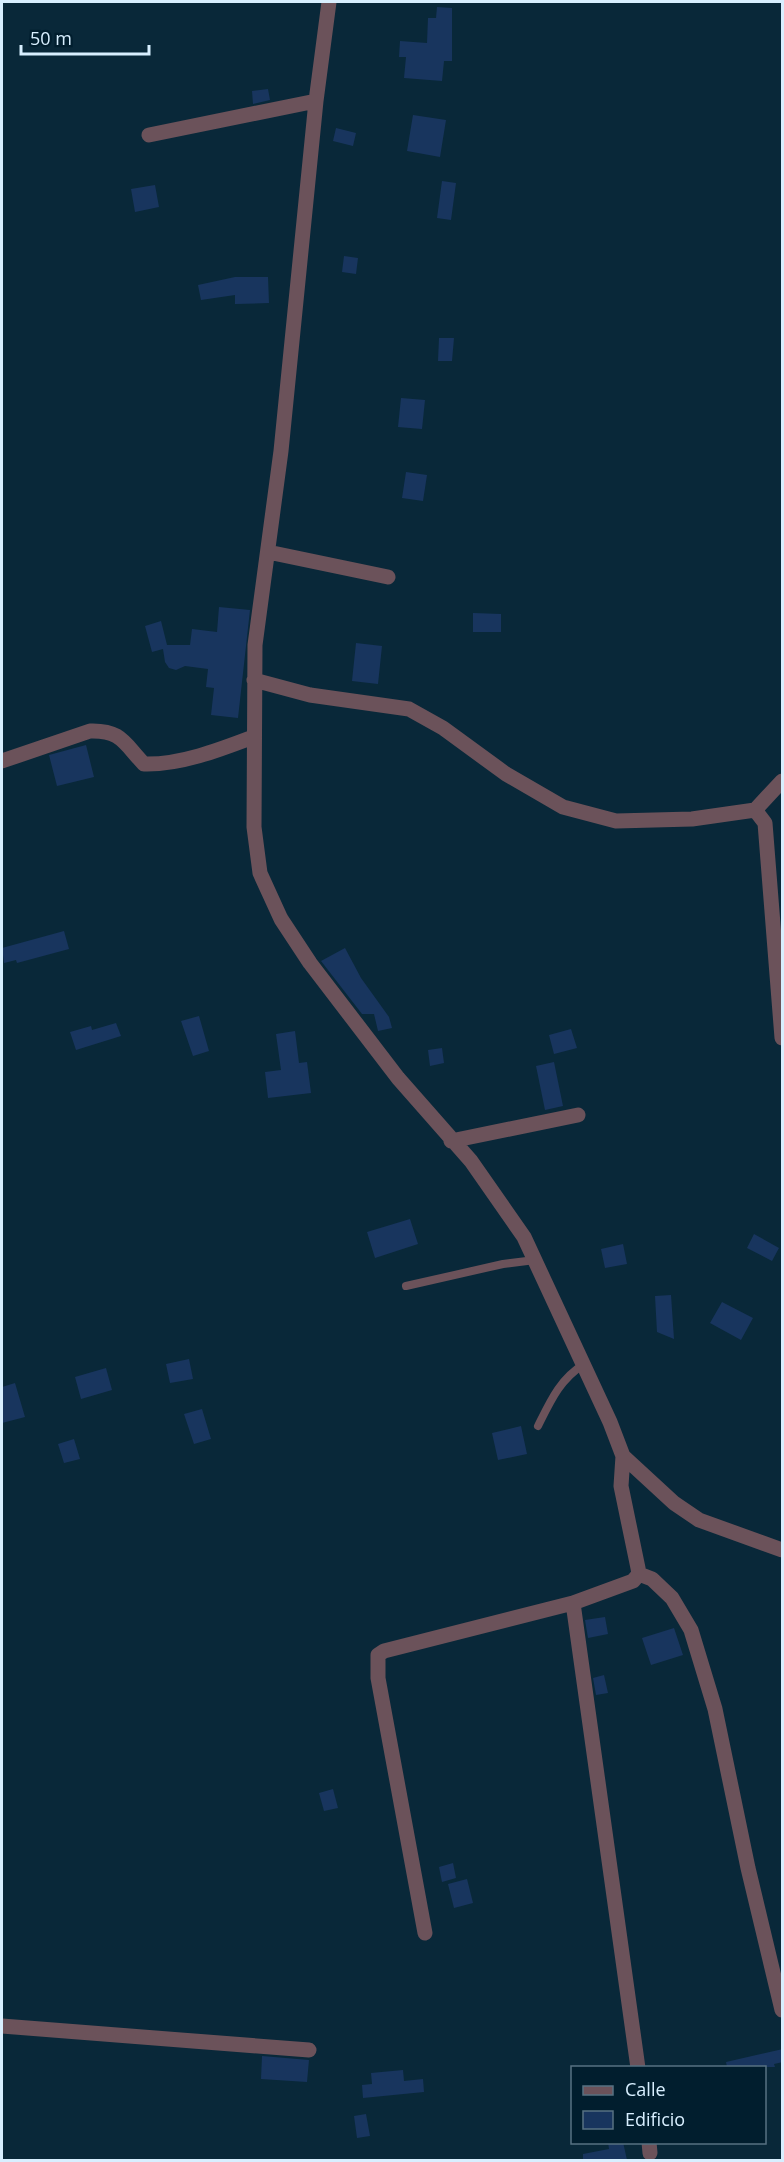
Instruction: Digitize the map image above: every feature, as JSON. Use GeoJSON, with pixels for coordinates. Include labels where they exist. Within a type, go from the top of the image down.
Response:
{"type":"FeatureCollection","features":[{"type":"Feature","properties":{"kind":"street"},"geometry":{"type":"LineString","coordinates":[[330,2],[316,101],[281,451],[255,645],[254,827],[260,873],[281,919],[310,963],[398,1078],[451,1141],[471,1161],[505,1206],[535,1260],[623,1456],[674,1503],[699,1520],[783,1550]]}},
{"type":"Feature","properties":{"kind":"street"},"geometry":{"type":"LineString","coordinates":[[149,135],[316,101]]}},
{"type":"Feature","properties":{"kind":"street"},"geometry":{"type":"LineString","coordinates":[[268,552],[388,577]]}},
{"type":"Feature","properties":{"kind":"street"},"geometry":{"type":"LineString","coordinates":[[254,680],[310,695],[409,709],[443,728],[506,774],[563,807],[616,821],[692,819],[755,810],[783,781]]}},
{"type":"Feature","properties":{"kind":"street"},"geometry":{"type":"LineString","coordinates":[[2,761],[90,731],[105,730],[118,735],[144,764],[157,764],[191,757],[253,737]]}},
{"type":"Feature","properties":{"kind":"street"},"geometry":{"type":"LineString","coordinates":[[755,810],[765,823],[783,1038]]}},
{"type":"Feature","properties":{"kind":"street"},"geometry":{"type":"LineString","coordinates":[[451,1141],[578,1116]]}},
{"type":"Feature","properties":{"kind":"street"},"geometry":{"type":"LineString","coordinates":[[623,1456],[621,1486],[639,1574]]}},
{"type":"Feature","properties":{"kind":"street"},"geometry":{"type":"LineString","coordinates":[[425,1933],[378,1678],[378,1655],[384,1651],[573,1603],[623,1586],[639,1574]]}},
{"type":"Feature","properties":{"kind":"street"},"geometry":{"type":"LineString","coordinates":[[639,1574],[652,1579],[672,1598],[691,1630],[715,1709],[748,1868],[783,2010]]}},
{"type":"Feature","properties":{"kind":"street"},"geometry":{"type":"LineString","coordinates":[[573,1603],[638,2066]]}},
{"type":"Feature","properties":{"kind":"street"},"geometry":{"type":"LineString","coordinates":[[2,2026],[309,2050]]}},
{"type":"Feature","properties":{"kind":"lane"},"geometry":{"type":"LineString","coordinates":[[406,1286],[503,1264],[535,1260]]}},
{"type":"Feature","properties":{"kind":"lane"},"geometry":{"type":"LineString","coordinates":[[538,1426],[556,1396],[560,1383],[584,1365]]}},
{"type":"Feature","properties":{"kind":"building"},"geometry":{"type":"Polygon","coordinates":[[[437,7],[452,8],[452,61],[444,61],[442,81],[404,78],[406,57],[399,57],[400,41],[427,43],[428,18],[436,18],[437,7]]]}},
{"type":"Feature","properties":{"kind":"building"},"geometry":{"type":"Polygon","coordinates":[[[268,89],[270,100],[253,104],[252,91],[268,89]]]}},
{"type":"Feature","properties":{"kind":"building"},"geometry":{"type":"Polygon","coordinates":[[[413,115],[446,120],[440,157],[407,151],[413,115]]]}},
{"type":"Feature","properties":{"kind":"building"},"geometry":{"type":"Polygon","coordinates":[[[336,128],[356,133],[353,146],[333,141],[336,128]]]}},
{"type":"Feature","properties":{"kind":"building"},"geometry":{"type":"Polygon","coordinates":[[[442,181],[456,183],[451,220],[437,218],[442,181]]]}},
{"type":"Feature","properties":{"kind":"building"},"geometry":{"type":"Polygon","coordinates":[[[155,185],[159,207],[135,212],[131,189],[155,185]]]}},
{"type":"Feature","properties":{"kind":"building"},"geometry":{"type":"Polygon","coordinates":[[[344,256],[358,258],[356,274],[342,272],[344,256]]]}},
{"type":"Feature","properties":{"kind":"building"},"geometry":{"type":"Polygon","coordinates":[[[235,277],[268,277],[269,303],[235,304],[235,295],[201,300],[198,285],[235,277]]]}},
{"type":"Feature","properties":{"kind":"building"},"geometry":{"type":"Polygon","coordinates":[[[439,338],[454,338],[452,361],[438,361],[439,338]]]}},
{"type":"Feature","properties":{"kind":"building"},"geometry":{"type":"Polygon","coordinates":[[[401,398],[425,400],[422,429],[398,427],[401,398]]]}},
{"type":"Feature","properties":{"kind":"building"},"geometry":{"type":"Polygon","coordinates":[[[406,472],[427,475],[423,501],[402,498],[406,472]]]}},
{"type":"Feature","properties":{"kind":"building"},"geometry":{"type":"Polygon","coordinates":[[[219,607],[250,610],[238,718],[211,715],[214,688],[206,687],[208,669],[185,666],[176,670],[169,668],[165,662],[163,649],[152,652],[145,626],[161,621],[167,645],[190,645],[192,629],[217,632],[219,607]]]}},
{"type":"Feature","properties":{"kind":"building"},"geometry":{"type":"Polygon","coordinates":[[[473,613],[501,614],[501,632],[473,632],[473,613]]]}},
{"type":"Feature","properties":{"kind":"building"},"geometry":{"type":"Polygon","coordinates":[[[356,643],[382,646],[378,684],[352,681],[356,643]]]}},
{"type":"Feature","properties":{"kind":"building"},"geometry":{"type":"Polygon","coordinates":[[[86,745],[94,777],[57,786],[49,755],[86,745]]]}},
{"type":"Feature","properties":{"kind":"building"},"geometry":{"type":"Polygon","coordinates":[[[64,931],[69,949],[17,963],[16,960],[4,963],[2,948],[64,931]]]}},
{"type":"Feature","properties":{"kind":"building"},"geometry":{"type":"Polygon","coordinates":[[[345,948],[361,978],[389,1017],[392,1028],[378,1031],[374,1014],[362,1014],[321,961],[345,948]]]}},
{"type":"Feature","properties":{"kind":"building"},"geometry":{"type":"Polygon","coordinates":[[[199,1016],[209,1051],[193,1056],[181,1021],[199,1016]]]}},
{"type":"Feature","properties":{"kind":"building"},"geometry":{"type":"Polygon","coordinates":[[[116,1023],[121,1036],[76,1050],[70,1032],[91,1026],[92,1030],[116,1023]]]}},
{"type":"Feature","properties":{"kind":"building"},"geometry":{"type":"Polygon","coordinates":[[[571,1029],[577,1048],[554,1054],[549,1035],[571,1029]]]}},
{"type":"Feature","properties":{"kind":"building"},"geometry":{"type":"Polygon","coordinates":[[[295,1031],[299,1063],[307,1062],[311,1093],[268,1098],[265,1072],[281,1070],[276,1034],[295,1031]]]}},
{"type":"Feature","properties":{"kind":"building"},"geometry":{"type":"Polygon","coordinates":[[[442,1048],[444,1063],[430,1066],[428,1050],[442,1048]]]}},
{"type":"Feature","properties":{"kind":"building"},"geometry":{"type":"Polygon","coordinates":[[[554,1062],[563,1106],[545,1110],[536,1066],[554,1062]]]}},
{"type":"Feature","properties":{"kind":"building"},"geometry":{"type":"Polygon","coordinates":[[[410,1219],[418,1244],[375,1258],[367,1232],[410,1219]]]}},
{"type":"Feature","properties":{"kind":"building"},"geometry":{"type":"Polygon","coordinates":[[[754,1234],[779,1248],[772,1261],[747,1248],[754,1234]]]}},
{"type":"Feature","properties":{"kind":"building"},"geometry":{"type":"Polygon","coordinates":[[[623,1244],[627,1264],[605,1268],[601,1249],[623,1244]]]}},
{"type":"Feature","properties":{"kind":"building"},"geometry":{"type":"Polygon","coordinates":[[[671,1295],[674,1339],[657,1332],[655,1296],[671,1295]]]}},
{"type":"Feature","properties":{"kind":"building"},"geometry":{"type":"Polygon","coordinates":[[[722,1302],[753,1318],[741,1340],[710,1323],[722,1302]]]}},
{"type":"Feature","properties":{"kind":"building"},"geometry":{"type":"Polygon","coordinates":[[[189,1359],[193,1379],[170,1383],[166,1364],[189,1359]]]}},
{"type":"Feature","properties":{"kind":"building"},"geometry":{"type":"Polygon","coordinates":[[[106,1368],[112,1390],[81,1399],[75,1377],[106,1368]]]}},
{"type":"Feature","properties":{"kind":"building"},"geometry":{"type":"Polygon","coordinates":[[[15,1383],[25,1417],[2,1423],[2,1387],[15,1383]]]}},
{"type":"Feature","properties":{"kind":"building"},"geometry":{"type":"Polygon","coordinates":[[[202,1409],[211,1439],[194,1444],[184,1414],[202,1409]]]}},
{"type":"Feature","properties":{"kind":"building"},"geometry":{"type":"Polygon","coordinates":[[[521,1426],[527,1454],[498,1460],[492,1433],[521,1426]]]}},
{"type":"Feature","properties":{"kind":"building"},"geometry":{"type":"Polygon","coordinates":[[[74,1439],[80,1459],[64,1463],[58,1444],[74,1439]]]}},
{"type":"Feature","properties":{"kind":"building"},"geometry":{"type":"Polygon","coordinates":[[[605,1617],[608,1634],[588,1638],[585,1620],[605,1617]]]}},
{"type":"Feature","properties":{"kind":"building"},"geometry":{"type":"Polygon","coordinates":[[[674,1628],[683,1655],[651,1665],[642,1638],[674,1628]]]}},
{"type":"Feature","properties":{"kind":"building"},"geometry":{"type":"Polygon","coordinates":[[[604,1675],[608,1693],[596,1695],[593,1678],[604,1675]]]}},
{"type":"Feature","properties":{"kind":"building"},"geometry":{"type":"Polygon","coordinates":[[[333,1789],[338,1808],[324,1811],[319,1793],[333,1789]]]}},
{"type":"Feature","properties":{"kind":"building"},"geometry":{"type":"Polygon","coordinates":[[[453,1863],[456,1878],[442,1882],[439,1867],[453,1863]]]}},
{"type":"Feature","properties":{"kind":"building"},"geometry":{"type":"Polygon","coordinates":[[[467,1879],[473,1903],[454,1908],[448,1884],[467,1879]]]}},
{"type":"Feature","properties":{"kind":"building"},"geometry":{"type":"Polygon","coordinates":[[[783,2049],[783,2062],[774,2064],[775,2067],[727,2066],[726,2062],[783,2049]]]}},
{"type":"Feature","properties":{"kind":"building"},"geometry":{"type":"Polygon","coordinates":[[[262,2056],[309,2060],[307,2082],[261,2079],[262,2056]]]}},
{"type":"Feature","properties":{"kind":"building"},"geometry":{"type":"Polygon","coordinates":[[[403,2070],[404,2081],[423,2079],[424,2092],[363,2098],[362,2085],[372,2084],[371,2073],[403,2070]]]}},
{"type":"Feature","properties":{"kind":"building"},"geometry":{"type":"Polygon","coordinates":[[[366,2114],[370,2136],[357,2138],[354,2116],[366,2114]]]}},
{"type":"Feature","properties":{"kind":"building"},"geometry":{"type":"Polygon","coordinates":[[[608,2144],[623,2144],[627,2160],[583,2160],[583,2154],[609,2149],[608,2144]]]}}]}
